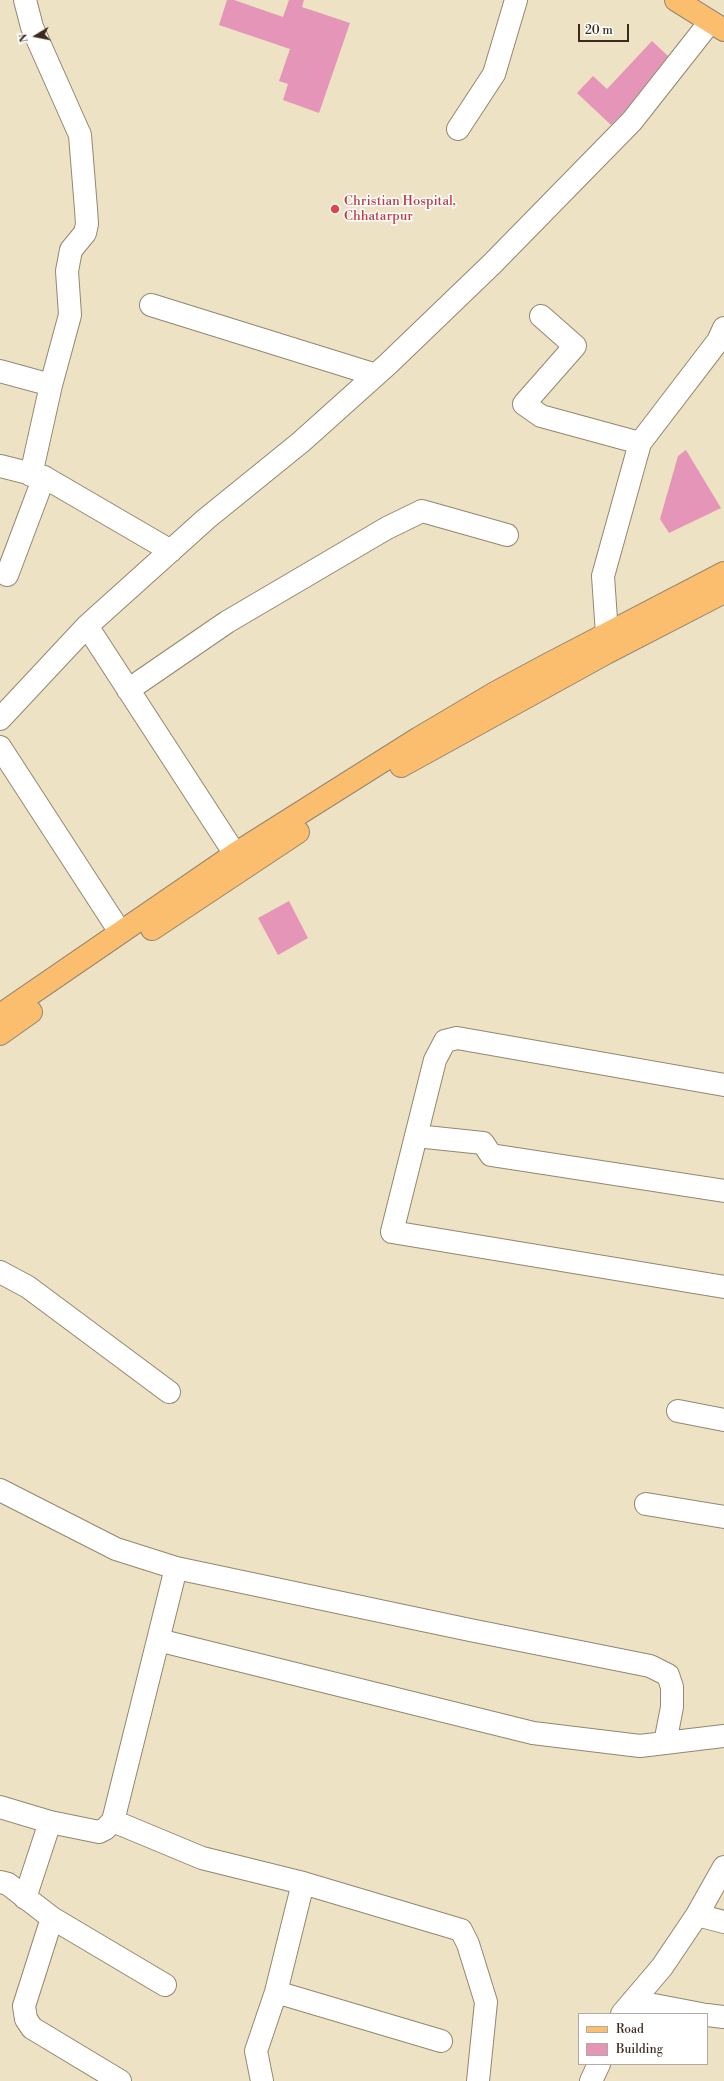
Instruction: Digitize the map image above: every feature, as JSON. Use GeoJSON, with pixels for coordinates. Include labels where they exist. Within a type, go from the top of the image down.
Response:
{"type":"FeatureCollection","features":[{"type":"Feature","properties":{"kind":"main road"},"geometry":{"type":"LineString","coordinates":[[676,0],[720,27]]}},
{"type":"Feature","properties":{"kind":"main road"},"geometry":{"type":"LineString","coordinates":[[0,1015],[235,854],[495,693],[724,573]]}},
{"type":"Feature","properties":{"kind":"main road"},"geometry":{"type":"LineString","coordinates":[[0,1034],[132,943],[386,775],[586,664],[724,592]]}},
{"type":"Feature","properties":{"kind":"street"},"geometry":{"type":"LineString","coordinates":[[7,575],[37,476],[51,385],[70,315],[67,271],[71,250],[84,233],[87,224],[80,135],[32,27],[25,0]]}},
{"type":"Feature","properties":{"kind":"street"},"geometry":{"type":"LineString","coordinates":[[458,129],[494,74],[516,0]]}},
{"type":"Feature","properties":{"kind":"street"},"geometry":{"type":"LineString","coordinates":[[2,714],[87,626],[206,519],[301,442],[376,375],[492,264],[632,121],[720,27]]}},
{"type":"Feature","properties":{"kind":"street"},"geometry":{"type":"LineString","coordinates":[[151,305],[376,375]]}},
{"type":"Feature","properties":{"kind":"street"},"geometry":{"type":"LineString","coordinates":[[541,316],[575,346],[524,404],[541,416],[640,443]]}},
{"type":"Feature","properties":{"kind":"street"},"geometry":{"type":"LineString","coordinates":[[607,634],[603,576],[640,443],[718,341],[724,328]]}},
{"type":"Feature","properties":{"kind":"street"},"geometry":{"type":"LineString","coordinates":[[0,371],[51,385]]}},
{"type":"Feature","properties":{"kind":"street"},"geometry":{"type":"LineString","coordinates":[[0,466],[37,476],[171,550]]}},
{"type":"Feature","properties":{"kind":"street"},"geometry":{"type":"LineString","coordinates":[[128,690],[227,622],[387,528],[422,511],[507,535]]}},
{"type":"Feature","properties":{"kind":"street"},"geometry":{"type":"LineString","coordinates":[[87,626],[235,854]]}},
{"type":"Feature","properties":{"kind":"street"},"geometry":{"type":"LineString","coordinates":[[0,747],[120,932]]}},
{"type":"Feature","properties":{"kind":"street"},"geometry":{"type":"LineString","coordinates":[[724,1085],[457,1038],[445,1041],[435,1060],[392,1232],[724,1287]]}},
{"type":"Feature","properties":{"kind":"street"},"geometry":{"type":"LineString","coordinates":[[416,1136],[483,1143],[491,1155],[724,1191]]}},
{"type":"Feature","properties":{"kind":"street"},"geometry":{"type":"LineString","coordinates":[[0,1272],[28,1287],[169,1392]]}},
{"type":"Feature","properties":{"kind":"street"},"geometry":{"type":"LineString","coordinates":[[678,1412],[724,1420]]}},
{"type":"Feature","properties":{"kind":"street"},"geometry":{"type":"LineString","coordinates":[[0,1490],[116,1549],[176,1568],[650,1666],[668,1675],[672,1687],[672,1707],[665,1743]]}},
{"type":"Feature","properties":{"kind":"street"},"geometry":{"type":"LineString","coordinates":[[646,1504],[724,1517]]}},
{"type":"Feature","properties":{"kind":"street"},"geometry":{"type":"LineString","coordinates":[[0,1807],[50,1822],[99,1832],[105,1829],[113,1821],[176,1568]]}},
{"type":"Feature","properties":{"kind":"street"},"geometry":{"type":"LineString","coordinates":[[158,1640],[533,1733],[640,1746],[724,1736]]}},
{"type":"Feature","properties":{"kind":"street"},"geometry":{"type":"LineString","coordinates":[[113,1821],[202,1858],[303,1883],[461,1930],[468,1944],[486,2002],[478,2081]]}},
{"type":"Feature","properties":{"kind":"street"},"geometry":{"type":"LineString","coordinates":[[25,1898],[50,1822]]}},
{"type":"Feature","properties":{"kind":"street"},"geometry":{"type":"LineString","coordinates":[[628,2008],[662,1967],[697,1915],[724,1867]]}},
{"type":"Feature","properties":{"kind":"street"},"geometry":{"type":"LineString","coordinates":[[0,1882],[8,1884],[52,1918],[165,1985]]}},
{"type":"Feature","properties":{"kind":"street"},"geometry":{"type":"LineString","coordinates":[[262,2081],[256,2051],[276,1992],[303,1883]]}},
{"type":"Feature","properties":{"kind":"street"},"geometry":{"type":"LineString","coordinates":[[697,1915],[724,1922]]}},
{"type":"Feature","properties":{"kind":"street"},"geometry":{"type":"LineString","coordinates":[[52,1918],[24,2006],[26,2019],[32,2028],[120,2081]]}},
{"type":"Feature","properties":{"kind":"street"},"geometry":{"type":"LineString","coordinates":[[276,1992],[441,2041]]}},
{"type":"Feature","properties":{"kind":"street"},"geometry":{"type":"LineString","coordinates":[[628,2008],[689,2013]]}},
{"type":"Feature","properties":{"kind":"street"},"geometry":{"type":"LineString","coordinates":[[708,2015],[724,2018]]}},
{"type":"Feature","properties":{"kind":"street"},"geometry":{"type":"LineString","coordinates":[[591,2081],[599,2065]]}},
{"type":"Feature","properties":{"kind":"building"},"geometry":{"type":"Polygon","coordinates":[[[227,0],[234,0],[283,17],[289,0],[304,0],[302,7],[350,23],[319,113],[283,100],[288,84],[279,81],[290,49],[219,25],[227,0]]]}},
{"type":"Feature","properties":{"kind":"building"},"geometry":{"type":"Polygon","coordinates":[[[652,41],[668,56],[623,113],[611,125],[577,93],[593,76],[607,89],[652,41]]]}},
{"type":"Feature","properties":{"kind":"building"},"geometry":{"type":"Polygon","coordinates":[[[686,450],[721,508],[669,533],[660,519],[678,456],[686,450]]]}},
{"type":"Feature","properties":{"kind":"building"},"geometry":{"type":"Polygon","coordinates":[[[289,901],[308,938],[278,955],[258,918],[289,901]]]}},
{"type":"Feature","properties":{"kind":"place","name":"Christian Hospital, Chhatarpur"},"geometry":{"type":"Point","coordinates":[335,209]}}]}
